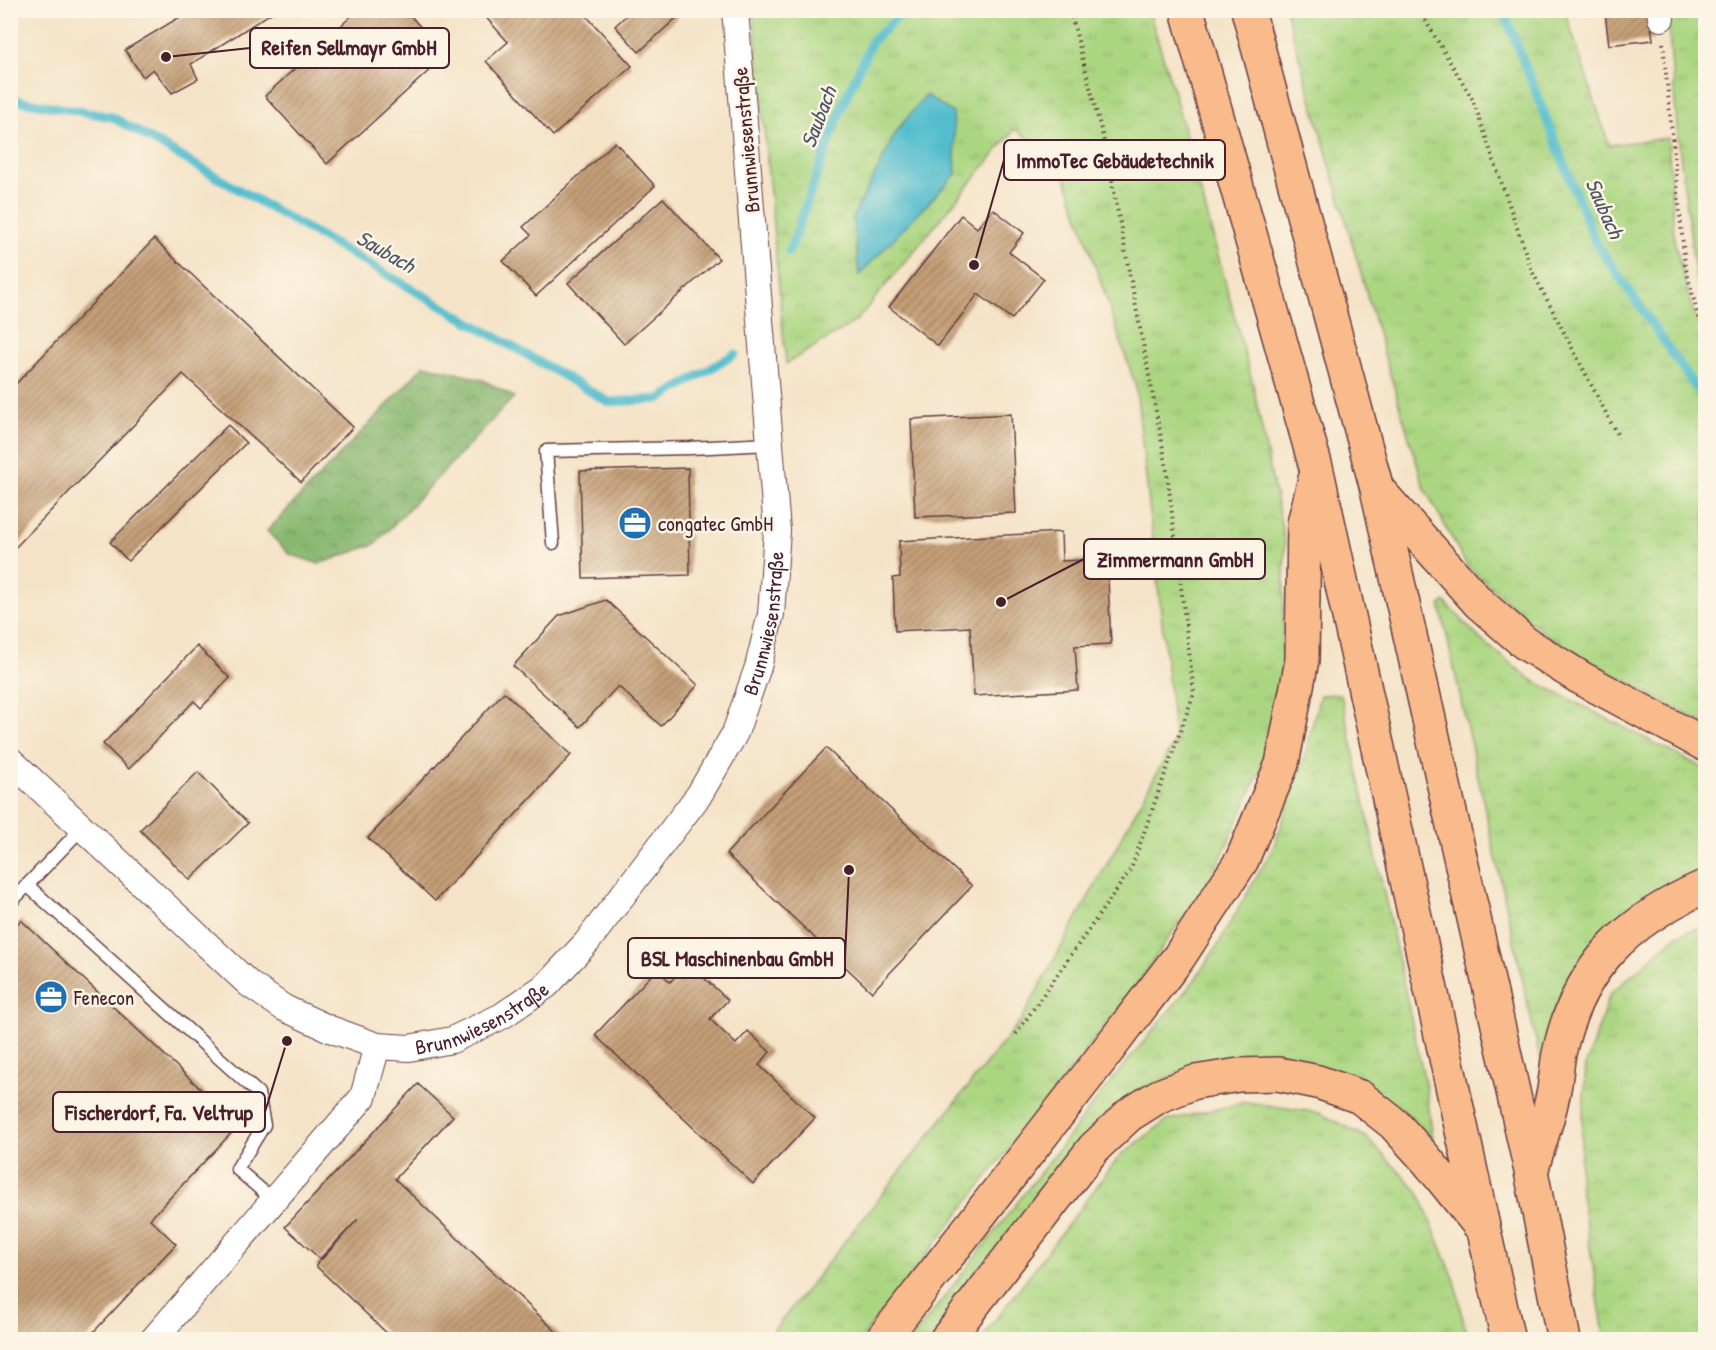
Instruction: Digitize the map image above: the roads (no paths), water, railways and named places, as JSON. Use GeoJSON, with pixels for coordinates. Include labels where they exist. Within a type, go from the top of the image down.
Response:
{"type":"FeatureCollection","features":[{"type":"Feature","properties":{"kind":"highway"},"geometry":{"type":"LineString","coordinates":[[1187,10],[1317,471],[1508,1340]]}},
{"type":"Feature","properties":{"kind":"highway"},"geometry":{"type":"LineString","coordinates":[[1248,10],[1377,489],[1531,1171],[1564,1340]]}},
{"type":"Feature","properties":{"kind":"highway"},"geometry":{"type":"LineString","coordinates":[[882,1340],[1172,966],[1242,860],[1282,764],[1302,660],[1304,523],[1317,471]]}},
{"type":"Feature","properties":{"kind":"highway"},"geometry":{"type":"LineString","coordinates":[[1377,489],[1479,603],[1525,643],[1579,677],[1706,745]]}},
{"type":"Feature","properties":{"kind":"highway"},"geometry":{"type":"LineString","coordinates":[[1531,1171],[1552,1099],[1560,1053],[1572,1011],[1596,965],[1639,924],[1659,909],[1706,886]]}},
{"type":"Feature","properties":{"kind":"highway"},"geometry":{"type":"LineString","coordinates":[[946,1340],[1094,1148],[1129,1115],[1159,1096],[1195,1082],[1239,1075],[1278,1074],[1318,1082],[1360,1097],[1394,1124],[1426,1159],[1485,1232]]}},
{"type":"Feature","properties":{"kind":"street","name":"Brunnwiesenstraße"},"geometry":{"type":"LineString","coordinates":[[10,760],[249,984],[284,1008],[330,1029],[377,1046],[409,1048],[452,1040],[502,1016],[547,985],[587,942],[699,795],[735,733],[758,667],[771,614],[777,531],[735,10]]}},
{"type":"Feature","properties":{"kind":"street"},"geometry":{"type":"LineString","coordinates":[[153,1340],[363,1097],[377,1046]]}},
{"type":"Feature","properties":{"kind":"lane"},"geometry":{"type":"LineString","coordinates":[[553,543],[546,451],[770,444]]}},
{"type":"Feature","properties":{"kind":"lane"},"geometry":{"type":"LineString","coordinates":[[10,903],[82,828]]}},
{"type":"Feature","properties":{"kind":"lane"},"geometry":{"type":"LineString","coordinates":[[27,885],[258,1093],[264,1125],[237,1169],[273,1200]]}},
{"type":"Feature","properties":{"kind":"water"},"geometry":{"type":"Polygon","coordinates":[[[926,95],[953,113],[956,174],[859,275],[853,217],[898,129],[926,95]]]}},
{"type":"Feature","properties":{"kind":"waterway","name":"Saubach"},"geometry":{"type":"LineString","coordinates":[[789,252],[843,104],[872,41],[906,10]]}},
{"type":"Feature","properties":{"kind":"waterway","name":"Saubach"},"geometry":{"type":"LineString","coordinates":[[1503,10],[1595,241],[1706,403]]}},
{"type":"Feature","properties":{"kind":"waterway","name":"Saubach"},"geometry":{"type":"LineString","coordinates":[[10,99],[112,117],[609,402],[659,399],[735,354]]}},
{"type":"Feature","properties":{"kind":"place","name":"Reifen Sellmayr GmbH"},"geometry":{"type":"Point","coordinates":[166,57]}},
{"type":"Feature","properties":{"kind":"place","name":"ImmoTec Gebäudetechnik"},"geometry":{"type":"Point","coordinates":[974,265]}},
{"type":"Feature","properties":{"kind":"place","name":"congatec GmbH"},"geometry":{"type":"Point","coordinates":[635,523]}},
{"type":"Feature","properties":{"kind":"place","name":"Zimmermann GmbH"},"geometry":{"type":"Point","coordinates":[1001,602]}},
{"type":"Feature","properties":{"kind":"place","name":"BSL Maschinenbau GmbH"},"geometry":{"type":"Point","coordinates":[849,870]}},
{"type":"Feature","properties":{"kind":"place","name":"Fenecon"},"geometry":{"type":"Point","coordinates":[51,997]}},
{"type":"Feature","properties":{"kind":"place","name":"Fischerdorf, Fa. Veltrup"},"geometry":{"type":"Point","coordinates":[287,1041]}}]}
